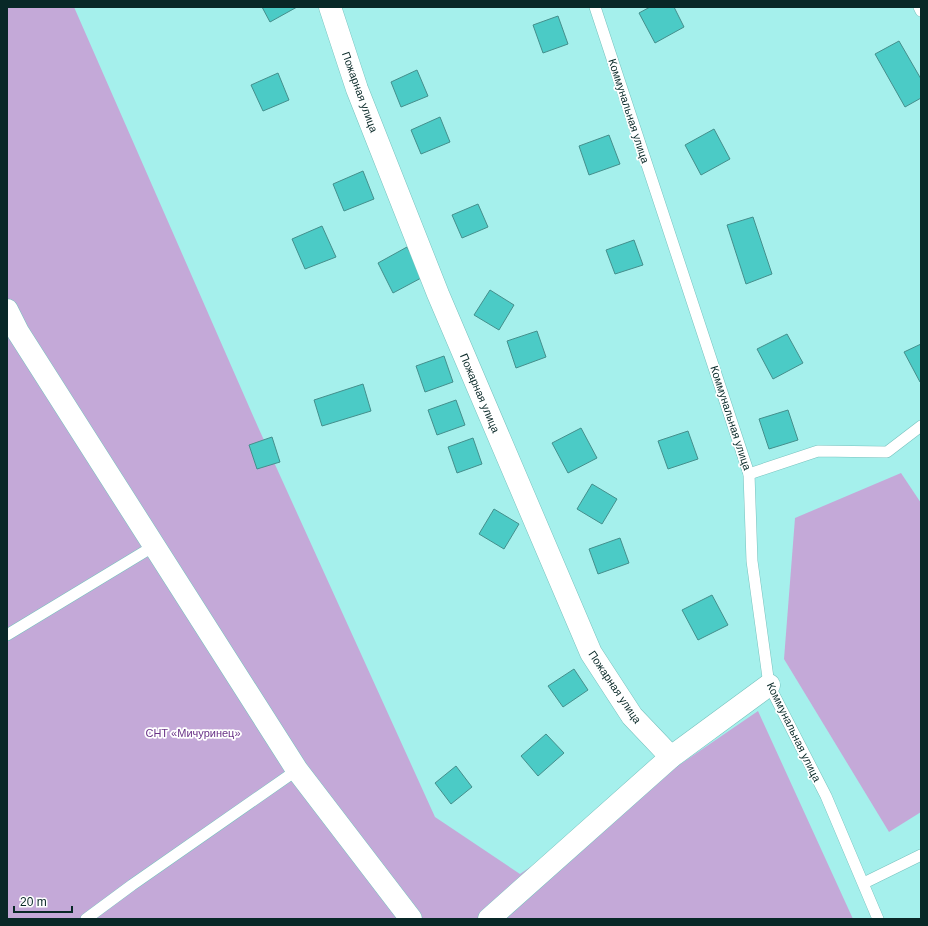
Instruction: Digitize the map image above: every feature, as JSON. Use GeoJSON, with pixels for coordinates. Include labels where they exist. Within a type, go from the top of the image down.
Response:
{"type":"FeatureCollection","features":[{"type":"Feature","properties":{"kind":"street","name":"Пожарная улица"},"geometry":{"type":"LineString","coordinates":[[330,7],[357,89],[438,294],[591,653],[632,716],[671,757]]}},
{"type":"Feature","properties":{"kind":"street"},"geometry":{"type":"LineString","coordinates":[[7,310],[13,336],[154,546],[297,770],[411,919]]}},
{"type":"Feature","properties":{"kind":"street"},"geometry":{"type":"LineString","coordinates":[[490,919],[671,757],[769,685]]}},
{"type":"Feature","properties":{"kind":"lane","name":"Коммунальная улица"},"geometry":{"type":"LineString","coordinates":[[595,7],[749,474],[752,560],[769,685],[826,796],[878,919]]}},
{"type":"Feature","properties":{"kind":"lane"},"geometry":{"type":"LineString","coordinates":[[919,7],[921,11]]}},
{"type":"Feature","properties":{"kind":"lane"},"geometry":{"type":"LineString","coordinates":[[749,474],[818,451],[887,452],[921,426]]}},
{"type":"Feature","properties":{"kind":"lane"},"geometry":{"type":"LineString","coordinates":[[7,635],[154,546]]}},
{"type":"Feature","properties":{"kind":"lane"},"geometry":{"type":"LineString","coordinates":[[86,919],[138,880],[297,770]]}},
{"type":"Feature","properties":{"kind":"lane"},"geometry":{"type":"LineString","coordinates":[[864,883],[921,855]]}},
{"type":"Feature","properties":{"kind":"green space","name":"СНТ «Мичуринец»"},"geometry":{"type":"Polygon","coordinates":[[[7,7],[74,7],[258,427],[435,817],[520,874],[758,711],[853,919],[7,919],[7,7]]]}},
{"type":"Feature","properties":{"kind":"green space"},"geometry":{"type":"Polygon","coordinates":[[[901,473],[921,503],[921,812],[889,832],[784,659],[795,518],[901,473]]]}},
{"type":"Feature","properties":{"kind":"building"},"geometry":{"type":"Polygon","coordinates":[[[262,7],[297,7],[270,22],[262,7]]]}},
{"type":"Feature","properties":{"kind":"building"},"geometry":{"type":"Polygon","coordinates":[[[650,7],[674,7],[684,27],[655,43],[639,13],[650,7]]]}},
{"type":"Feature","properties":{"kind":"building"},"geometry":{"type":"Polygon","coordinates":[[[558,16],[568,44],[543,53],[533,25],[558,16]]]}},
{"type":"Feature","properties":{"kind":"building"},"geometry":{"type":"Polygon","coordinates":[[[899,41],[921,79],[921,98],[905,107],[875,54],[899,41]]]}},
{"type":"Feature","properties":{"kind":"building"},"geometry":{"type":"Polygon","coordinates":[[[417,70],[428,96],[401,107],[391,82],[417,70]]]}},
{"type":"Feature","properties":{"kind":"building"},"geometry":{"type":"Polygon","coordinates":[[[278,73],[289,100],[263,111],[251,85],[278,73]]]}},
{"type":"Feature","properties":{"kind":"building"},"geometry":{"type":"Polygon","coordinates":[[[440,117],[450,142],[421,154],[411,130],[440,117]]]}},
{"type":"Feature","properties":{"kind":"building"},"geometry":{"type":"Polygon","coordinates":[[[714,129],[730,159],[701,175],[685,145],[714,129]]]}},
{"type":"Feature","properties":{"kind":"building"},"geometry":{"type":"Polygon","coordinates":[[[609,135],[620,164],[589,175],[579,146],[609,135]]]}},
{"type":"Feature","properties":{"kind":"building"},"geometry":{"type":"Polygon","coordinates":[[[363,171],[374,199],[344,211],[333,184],[363,171]]]}},
{"type":"Feature","properties":{"kind":"building"},"geometry":{"type":"Polygon","coordinates":[[[478,204],[488,227],[462,238],[452,215],[478,204]]]}},
{"type":"Feature","properties":{"kind":"building"},"geometry":{"type":"Polygon","coordinates":[[[753,217],[772,274],[746,284],[727,225],[753,217]]]}},
{"type":"Feature","properties":{"kind":"building"},"geometry":{"type":"Polygon","coordinates":[[[322,226],[336,257],[305,269],[292,239],[322,226]]]}},
{"type":"Feature","properties":{"kind":"building"},"geometry":{"type":"Polygon","coordinates":[[[634,240],[643,265],[615,274],[606,250],[634,240]]]}},
{"type":"Feature","properties":{"kind":"building"},"geometry":{"type":"Polygon","coordinates":[[[407,247],[423,277],[393,293],[378,263],[407,247]]]}},
{"type":"Feature","properties":{"kind":"building"},"geometry":{"type":"Polygon","coordinates":[[[490,290],[514,305],[499,330],[474,315],[490,290]]]}},
{"type":"Feature","properties":{"kind":"building"},"geometry":{"type":"Polygon","coordinates":[[[537,331],[546,357],[516,368],[507,341],[537,331]]]}},
{"type":"Feature","properties":{"kind":"building"},"geometry":{"type":"Polygon","coordinates":[[[787,334],[803,363],[773,379],[757,349],[787,334]]]}},
{"type":"Feature","properties":{"kind":"building"},"geometry":{"type":"Polygon","coordinates":[[[921,344],[921,382],[920,382],[904,352],[921,344]]]}},
{"type":"Feature","properties":{"kind":"building"},"geometry":{"type":"Polygon","coordinates":[[[444,356],[453,382],[425,392],[416,366],[444,356]]]}},
{"type":"Feature","properties":{"kind":"building"},"geometry":{"type":"Polygon","coordinates":[[[363,384],[371,411],[322,426],[314,400],[363,384]]]}},
{"type":"Feature","properties":{"kind":"building"},"geometry":{"type":"Polygon","coordinates":[[[456,400],[465,425],[437,435],[428,410],[456,400]]]}},
{"type":"Feature","properties":{"kind":"building"},"geometry":{"type":"Polygon","coordinates":[[[788,410],[798,440],[769,449],[759,419],[788,410]]]}},
{"type":"Feature","properties":{"kind":"building"},"geometry":{"type":"Polygon","coordinates":[[[581,428],[597,458],[568,473],[552,443],[581,428]]]}},
{"type":"Feature","properties":{"kind":"building"},"geometry":{"type":"Polygon","coordinates":[[[688,431],[698,459],[668,469],[658,441],[688,431]]]}},
{"type":"Feature","properties":{"kind":"building"},"geometry":{"type":"Polygon","coordinates":[[[272,437],[280,462],[257,469],[249,445],[272,437]]]}},
{"type":"Feature","properties":{"kind":"building"},"geometry":{"type":"Polygon","coordinates":[[[473,438],[482,464],[457,473],[448,447],[473,438]]]}},
{"type":"Feature","properties":{"kind":"building"},"geometry":{"type":"Polygon","coordinates":[[[592,484],[617,499],[602,524],[577,509],[592,484]]]}},
{"type":"Feature","properties":{"kind":"building"},"geometry":{"type":"Polygon","coordinates":[[[494,509],[519,524],[504,549],[479,534],[494,509]]]}},
{"type":"Feature","properties":{"kind":"building"},"geometry":{"type":"Polygon","coordinates":[[[620,538],[629,563],[598,574],[589,549],[620,538]]]}},
{"type":"Feature","properties":{"kind":"building"},"geometry":{"type":"Polygon","coordinates":[[[712,595],[728,625],[698,640],[682,610],[712,595]]]}},
{"type":"Feature","properties":{"kind":"building"},"geometry":{"type":"Polygon","coordinates":[[[574,669],[588,690],[563,707],[548,686],[574,669]]]}},
{"type":"Feature","properties":{"kind":"building"},"geometry":{"type":"Polygon","coordinates":[[[546,734],[564,753],[538,776],[521,756],[546,734]]]}},
{"type":"Feature","properties":{"kind":"building"},"geometry":{"type":"Polygon","coordinates":[[[456,766],[472,787],[451,804],[435,783],[456,766]]]}}]}
